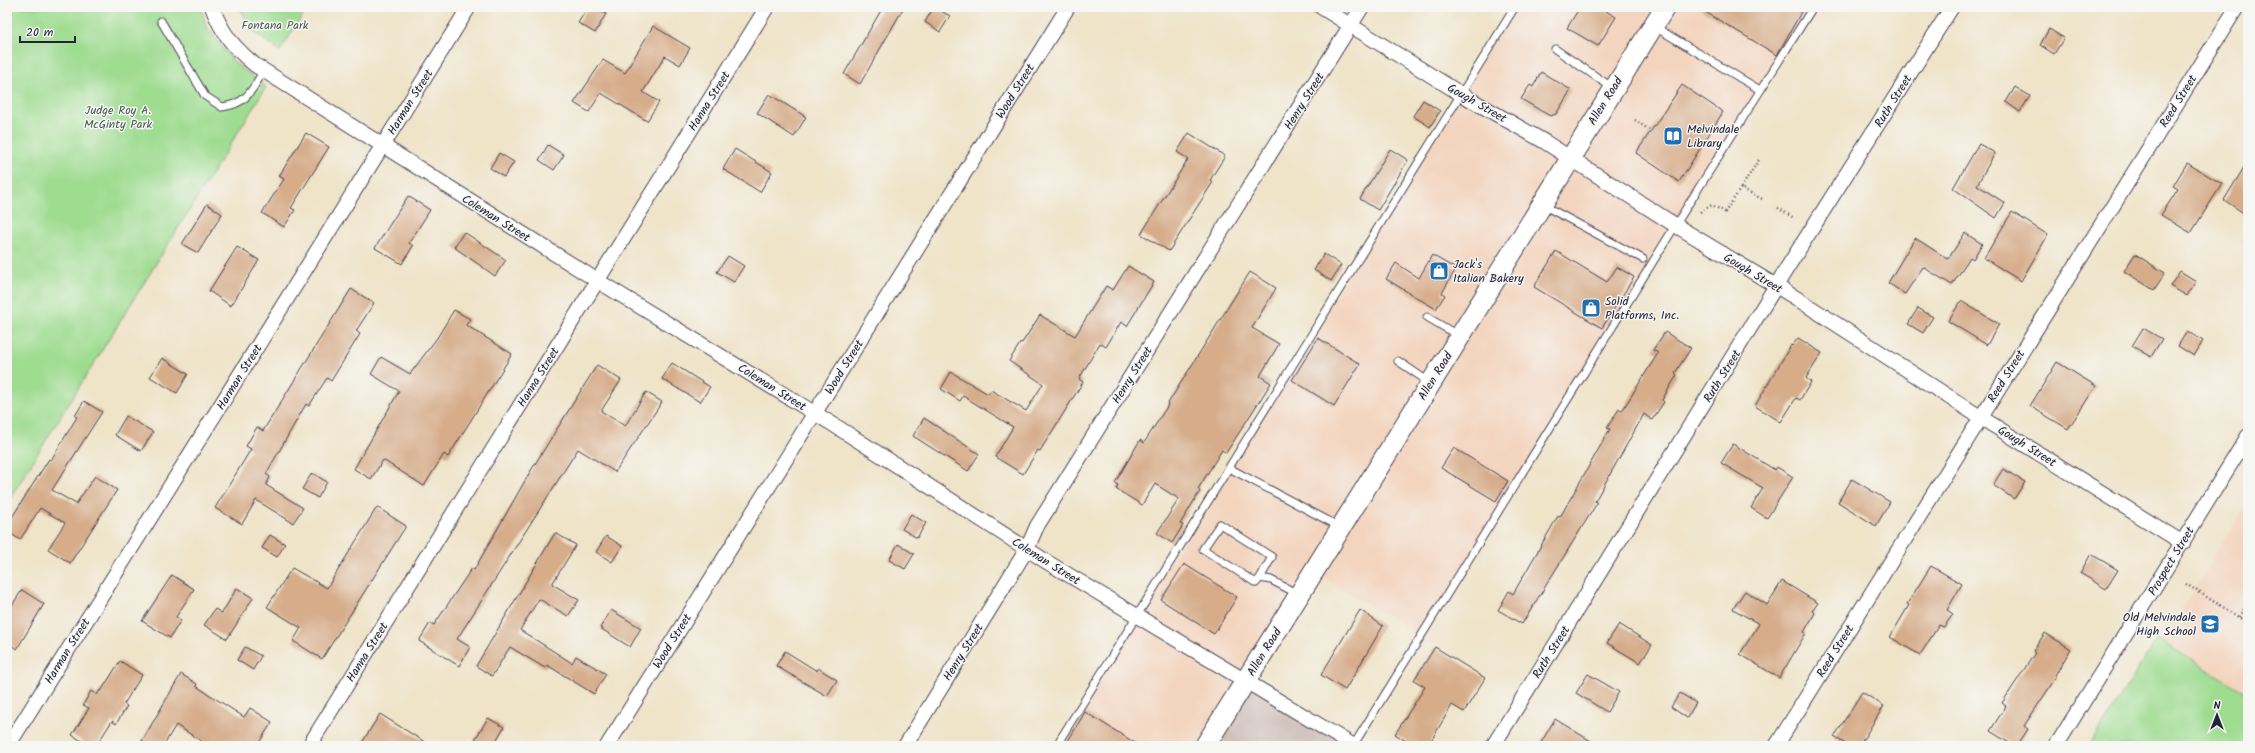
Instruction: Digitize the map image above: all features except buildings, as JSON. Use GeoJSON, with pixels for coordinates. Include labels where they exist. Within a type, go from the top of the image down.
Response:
{"type":"FeatureCollection","features":[{"type":"Feature","properties":{"kind":"main road","name":"Allen Road"},"geometry":{"type":"LineString","coordinates":[[1205,746],[1659,14]]}},
{"type":"Feature","properties":{"kind":"street","name":"Coleman Street"},"geometry":{"type":"LineString","coordinates":[[212,7],[220,27],[235,48],[264,70],[382,146],[598,281],[814,413],[1027,549],[1245,682],[1275,697],[1354,746]]}},
{"type":"Feature","properties":{"kind":"street","name":"Harman Street"},"geometry":{"type":"LineString","coordinates":[[8,746],[469,7]]}},
{"type":"Feature","properties":{"kind":"street","name":"Hanna Street"},"geometry":{"type":"LineString","coordinates":[[309,746],[767,7]]}},
{"type":"Feature","properties":{"kind":"street","name":"Wood Street"},"geometry":{"type":"LineString","coordinates":[[607,746],[1068,7]]}},
{"type":"Feature","properties":{"kind":"street","name":"Gough Street"},"geometry":{"type":"LineString","coordinates":[[1321,7],[1461,94],[1545,142],[1980,417],[2183,543]]}},
{"type":"Feature","properties":{"kind":"street","name":"Henry Street"},"geometry":{"type":"LineString","coordinates":[[905,746],[1027,549],[1038,526],[1362,7]]}},
{"type":"Feature","properties":{"kind":"street","name":"Ruth Street"},"geometry":{"type":"LineString","coordinates":[[1493,746],[1776,287],[1952,7]]}},
{"type":"Feature","properties":{"kind":"street","name":"Reed Street"},"geometry":{"type":"LineString","coordinates":[[1776,746],[2237,7]]}},
{"type":"Feature","properties":{"kind":"street","name":"Prospect Street"},"geometry":{"type":"LineString","coordinates":[[2056,746],[2248,436]]}},
{"type":"Feature","properties":{"kind":"lane"},"geometry":{"type":"LineString","coordinates":[[1056,746],[1515,7]]}},
{"type":"Feature","properties":{"kind":"lane"},"geometry":{"type":"LineString","coordinates":[[1354,746],[1675,225],[1813,7]]}},
{"type":"Feature","properties":{"kind":"lane"},"geometry":{"type":"LineString","coordinates":[[1659,14],[1760,90]]}},
{"type":"Feature","properties":{"kind":"lane"},"geometry":{"type":"LineString","coordinates":[[161,21],[205,96],[222,107],[236,105],[247,97],[264,70]]}},
{"type":"Feature","properties":{"kind":"lane"},"geometry":{"type":"LineString","coordinates":[[1555,49],[1613,88]]}},
{"type":"Feature","properties":{"kind":"lane"},"geometry":{"type":"LineString","coordinates":[[1541,204],[1643,260]]}},
{"type":"Feature","properties":{"kind":"lane"},"geometry":{"type":"LineString","coordinates":[[1427,317],[1460,336]]}},
{"type":"Feature","properties":{"kind":"lane"},"geometry":{"type":"LineString","coordinates":[[1398,361],[1430,383]]}},
{"type":"Feature","properties":{"kind":"lane"},"geometry":{"type":"LineString","coordinates":[[1229,468],[1341,528]]}},
{"type":"Feature","properties":{"kind":"lane"},"geometry":{"type":"LineString","coordinates":[[1220,524],[1272,557],[1260,578],[1256,584],[1203,549],[1220,524]]}},
{"type":"Feature","properties":{"kind":"lane"},"geometry":{"type":"LineString","coordinates":[[1260,578],[1272,580],[1299,595]]}},
{"type":"Feature","properties":{"kind":"path"},"geometry":{"type":"LineString","coordinates":[[1635,120],[1651,131]]}},
{"type":"Feature","properties":{"kind":"path"},"geometry":{"type":"LineString","coordinates":[[1699,212],[1712,205],[1725,212],[1760,158]]}},
{"type":"Feature","properties":{"kind":"path"},"geometry":{"type":"LineString","coordinates":[[1741,188],[1764,200]]}},
{"type":"Feature","properties":{"kind":"path"},"geometry":{"type":"LineString","coordinates":[[1778,208],[1794,218]]}},
{"type":"Feature","properties":{"kind":"path"},"geometry":{"type":"LineString","coordinates":[[2186,584],[2248,623]]}},
{"type":"Feature","properties":{"kind":"path"},"geometry":{"type":"LineString","coordinates":[[2239,617],[2248,604]]}},
{"type":"Feature","properties":{"kind":"shaded area"},"geometry":{"type":"Polygon","coordinates":[[[1515,7],[1813,7],[1421,635],[1313,572],[1205,746],[1056,746],[1515,7]]]}},
{"type":"Feature","properties":{"kind":"shaded area","name":"Old Melvindale High School"},"geometry":{"type":"Polygon","coordinates":[[[2248,501],[2248,746],[2098,746],[2248,501]]]}},
{"type":"Feature","properties":{"kind":"shaded area"},"geometry":{"type":"Polygon","coordinates":[[[1245,682],[1354,746],[1205,746],[1245,682]]]}},
{"type":"Feature","properties":{"kind":"green space","name":"Judge Roy A. McGinty Park"},"geometry":{"type":"Polygon","coordinates":[[[7,7],[201,7],[206,26],[234,62],[266,87],[7,503],[7,7]]]}},
{"type":"Feature","properties":{"kind":"green space","name":"Fontana Park"},"geometry":{"type":"Polygon","coordinates":[[[239,7],[308,7],[280,51],[256,34],[239,7]]]}},
{"type":"Feature","properties":{"kind":"green space"},"geometry":{"type":"Polygon","coordinates":[[[2157,639],[2248,694],[2248,746],[2089,746],[2157,639]]]}},
{"type":"Feature","properties":{"kind":"place","name":"Melvindale Library"},"geometry":{"type":"Point","coordinates":[1673,136]}},
{"type":"Feature","properties":{"kind":"place","name":"Jack's Italian Bakery"},"geometry":{"type":"Point","coordinates":[1439,271]}},
{"type":"Feature","properties":{"kind":"place","name":"Solid Platforms, Inc."},"geometry":{"type":"Point","coordinates":[1591,308]}},
{"type":"Feature","properties":{"kind":"place","name":"Old Melvindale High School"},"geometry":{"type":"Point","coordinates":[2210,624]}}]}
